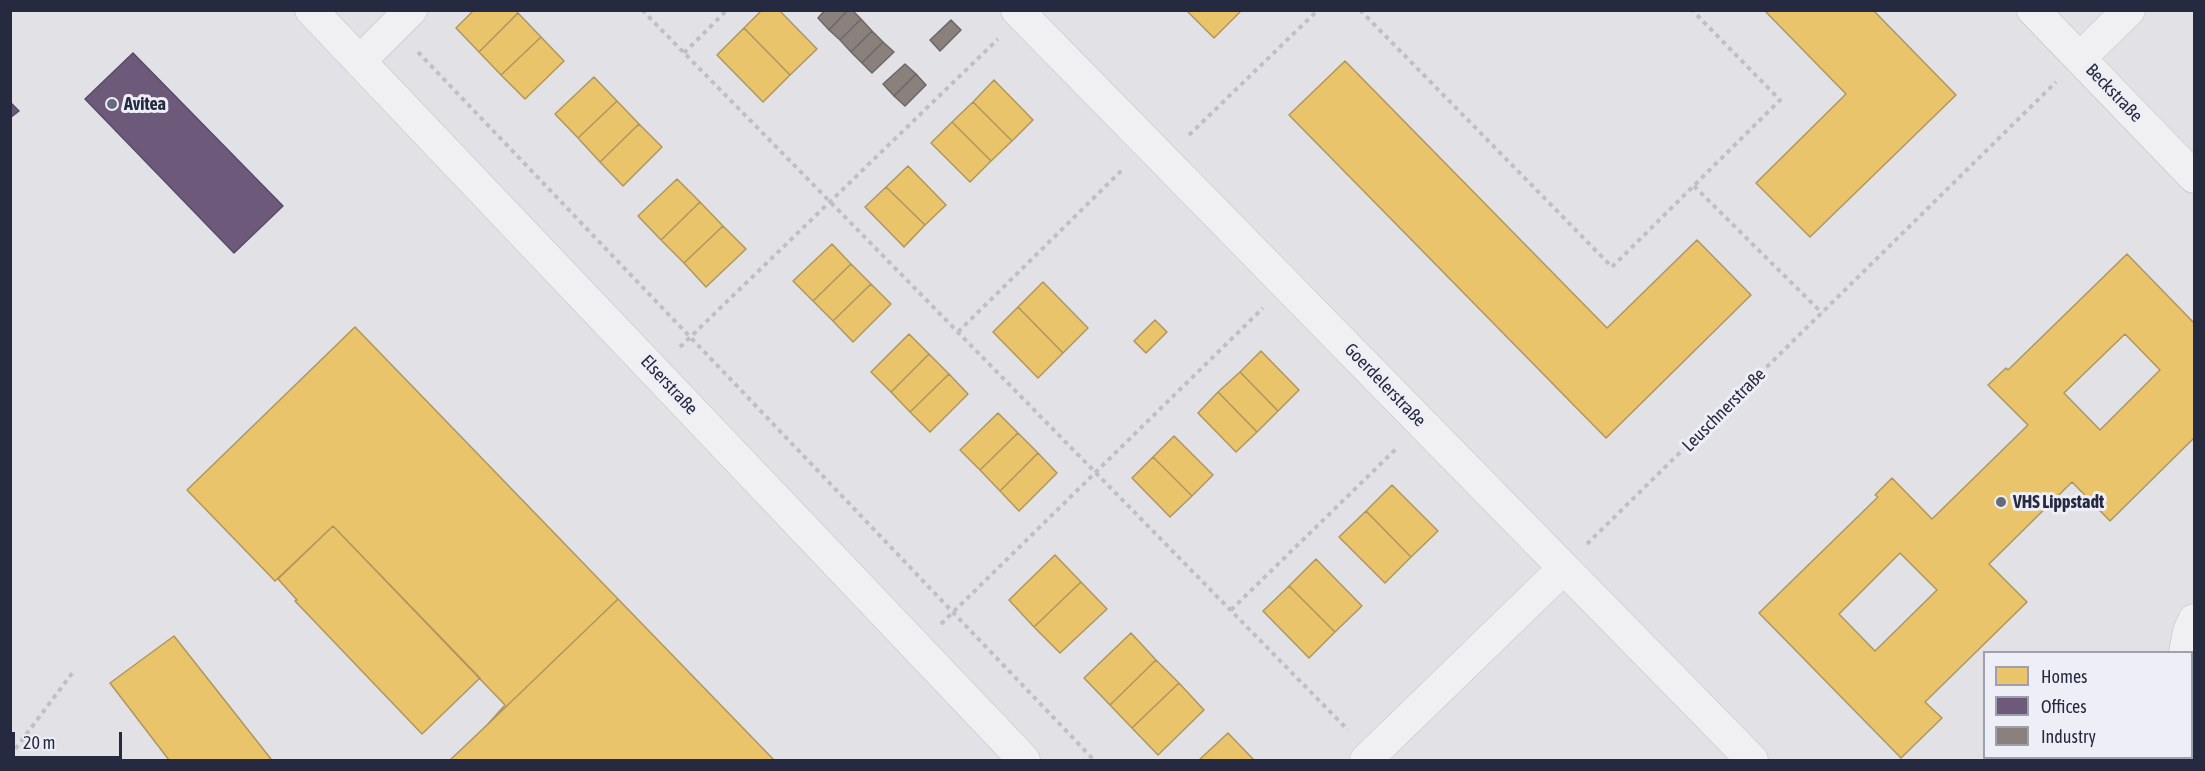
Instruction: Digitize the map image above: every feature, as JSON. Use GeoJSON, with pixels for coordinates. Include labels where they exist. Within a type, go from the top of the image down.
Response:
{"type":"FeatureCollection","features":[{"type":"Feature","properties":{"kind":"street","name":"Elserstraße"},"geometry":{"type":"LineString","coordinates":[[311,10],[1024,760]]}},
{"type":"Feature","properties":{"kind":"street","name":"Beckstraße"},"geometry":{"type":"LineString","coordinates":[[2033,10],[2194,177]]}},
{"type":"Feature","properties":{"kind":"street"},"geometry":{"type":"LineString","coordinates":[[2080,58],[2128,10]]}},
{"type":"Feature","properties":{"kind":"street","name":"Goerdelerstraße"},"geometry":{"type":"LineString","coordinates":[[1020,13],[1752,760]]}},
{"type":"Feature","properties":{"kind":"street"},"geometry":{"type":"LineString","coordinates":[[360,61],[403,19]]}},
{"type":"Feature","properties":{"kind":"street"},"geometry":{"type":"LineString","coordinates":[[1369,758],[1563,569]]}},
{"type":"Feature","properties":{"kind":"street"},"geometry":{"type":"LineString","coordinates":[[2186,651],[2189,631],[2194,620]]}},
{"type":"Feature","properties":{"kind":"path"},"geometry":{"type":"LineString","coordinates":[[642,10],[1231,610],[1369,758]]}},
{"type":"Feature","properties":{"kind":"path"},"geometry":{"type":"LineString","coordinates":[[684,53],[727,10]]}},
{"type":"Feature","properties":{"kind":"path"},"geometry":{"type":"LineString","coordinates":[[958,332],[1156,152],[1318,10]]}},
{"type":"Feature","properties":{"kind":"path"},"geometry":{"type":"LineString","coordinates":[[1360,10],[1612,267],[1780,100],[1692,10]]}},
{"type":"Feature","properties":{"kind":"path"},"geometry":{"type":"LineString","coordinates":[[656,371],[1020,13]]}},
{"type":"Feature","properties":{"kind":"path"},"geometry":{"type":"LineString","coordinates":[[403,19],[691,337],[1094,760]]}},
{"type":"Feature","properties":{"kind":"path","name":"Leuschnerstraße"},"geometry":{"type":"LineString","coordinates":[[1563,569],[2080,58]]}},
{"type":"Feature","properties":{"kind":"path"},"geometry":{"type":"LineString","coordinates":[[1694,186],[1822,313]]}},
{"type":"Feature","properties":{"kind":"path"},"geometry":{"type":"LineString","coordinates":[[917,647],[1287,284]]}},
{"type":"Feature","properties":{"kind":"path"},"geometry":{"type":"LineString","coordinates":[[1231,610],[1422,424]]}},
{"type":"Feature","properties":{"kind":"path"},"geometry":{"type":"LineString","coordinates":[[10,756],[73,672]]}},
{"type":"Feature","properties":{"kind":"building: Homes"},"geometry":{"type":"Polygon","coordinates":[[[474,10],[515,10],[518,13],[479,52],[456,28],[474,10]]]}},
{"type":"Feature","properties":{"kind":"building: Homes"},"geometry":{"type":"Polygon","coordinates":[[[762,10],[779,10],[817,49],[790,75],[744,28],[762,10]]]}},
{"type":"Feature","properties":{"kind":"building: Homes"},"geometry":{"type":"Polygon","coordinates":[[[1186,10],[1242,10],[1214,38],[1186,10]]]}},
{"type":"Feature","properties":{"kind":"building: Homes"},"geometry":{"type":"Polygon","coordinates":[[[1764,10],[1873,10],[1956,95],[1810,237],[1756,183],[1846,94],[1764,10]]]}},
{"type":"Feature","properties":{"kind":"building: Homes"},"geometry":{"type":"Polygon","coordinates":[[[518,13],[541,37],[501,75],[479,52],[518,13]]]}},
{"type":"Feature","properties":{"kind":"building: Homes"},"geometry":{"type":"Polygon","coordinates":[[[744,28],[790,75],[763,102],[717,55],[744,28]]]}},
{"type":"Feature","properties":{"kind":"building: Homes"},"geometry":{"type":"Polygon","coordinates":[[[541,37],[564,61],[525,99],[501,75],[541,37]]]}},
{"type":"Feature","properties":{"kind":"building: Homes"},"geometry":{"type":"Polygon","coordinates":[[[1345,61],[1607,328],[1697,240],[1751,295],[1606,438],[1289,115],[1345,61]]]}},
{"type":"Feature","properties":{"kind":"building: Homes"},"geometry":{"type":"Polygon","coordinates":[[[594,77],[617,101],[578,138],[555,114],[594,77]]]}},
{"type":"Feature","properties":{"kind":"building: Homes"},"geometry":{"type":"Polygon","coordinates":[[[994,80],[1033,120],[1012,141],[973,102],[994,80]]]}},
{"type":"Feature","properties":{"kind":"building: Homes"},"geometry":{"type":"Polygon","coordinates":[[[617,101],[639,124],[600,162],[578,138],[617,101]]]}},
{"type":"Feature","properties":{"kind":"building: Homes"},"geometry":{"type":"Polygon","coordinates":[[[973,102],[1012,141],[991,161],[952,122],[973,102]]]}},
{"type":"Feature","properties":{"kind":"building: Homes"},"geometry":{"type":"Polygon","coordinates":[[[952,122],[991,161],[970,182],[931,143],[952,122]]]}},
{"type":"Feature","properties":{"kind":"building: Homes"},"geometry":{"type":"Polygon","coordinates":[[[639,124],[662,147],[623,186],[600,162],[639,124]]]}},
{"type":"Feature","properties":{"kind":"building: Homes"},"geometry":{"type":"Polygon","coordinates":[[[908,166],[946,205],[925,225],[886,187],[908,166]]]}},
{"type":"Feature","properties":{"kind":"building: Homes"},"geometry":{"type":"Polygon","coordinates":[[[677,179],[700,202],[661,240],[638,216],[677,179]]]}},
{"type":"Feature","properties":{"kind":"building: Homes"},"geometry":{"type":"Polygon","coordinates":[[[886,187],[925,225],[904,247],[865,207],[886,187]]]}},
{"type":"Feature","properties":{"kind":"building: Homes"},"geometry":{"type":"Polygon","coordinates":[[[700,202],[723,226],[684,263],[661,240],[700,202]]]}},
{"type":"Feature","properties":{"kind":"building: Homes"},"geometry":{"type":"Polygon","coordinates":[[[723,226],[746,249],[706,287],[684,263],[723,226]]]}},
{"type":"Feature","properties":{"kind":"building: Homes"},"geometry":{"type":"Polygon","coordinates":[[[832,244],[851,264],[813,301],[793,281],[832,244]]]}},
{"type":"Feature","properties":{"kind":"building: Homes","name":"VHS Lippstadt"},"geometry":{"type":"Polygon","coordinates":[[[2127,254],[2194,323],[2194,438],[2110,521],[2072,482],[1989,564],[2027,602],[1925,702],[1942,718],[1901,758],[1759,613],[1878,497],[1875,495],[1892,478],[1932,519],[2028,425],[1988,385],[2006,368],[2008,370],[2127,254]],[[2125,334],[2064,393],[2100,430],[2160,370],[2125,334]],[[1900,553],[1839,614],[1875,651],[1937,590],[1900,553]]]}},
{"type":"Feature","properties":{"kind":"building: Homes"},"geometry":{"type":"Polygon","coordinates":[[[851,264],[871,284],[833,321],[813,301],[851,264]]]}},
{"type":"Feature","properties":{"kind":"building: Homes"},"geometry":{"type":"Polygon","coordinates":[[[1043,282],[1088,328],[1063,353],[1018,307],[1043,282]]]}},
{"type":"Feature","properties":{"kind":"building: Homes"},"geometry":{"type":"Polygon","coordinates":[[[871,284],[891,304],[853,342],[833,321],[871,284]]]}},
{"type":"Feature","properties":{"kind":"building: Homes"},"geometry":{"type":"Polygon","coordinates":[[[1018,307],[1063,353],[1038,378],[993,332],[1018,307]]]}},
{"type":"Feature","properties":{"kind":"building: Homes"},"geometry":{"type":"Polygon","coordinates":[[[1155,320],[1167,332],[1146,353],[1134,341],[1155,320]]]}},
{"type":"Feature","properties":{"kind":"building: Homes"},"geometry":{"type":"Polygon","coordinates":[[[355,327],[618,599],[487,725],[505,705],[333,526],[275,581],[187,490],[355,327]]]}},
{"type":"Feature","properties":{"kind":"building: Homes"},"geometry":{"type":"Polygon","coordinates":[[[909,334],[929,354],[891,392],[871,372],[909,334]]]}},
{"type":"Feature","properties":{"kind":"building: Homes"},"geometry":{"type":"Polygon","coordinates":[[[1261,351],[1299,390],[1278,411],[1240,372],[1261,351]]]}},
{"type":"Feature","properties":{"kind":"building: Homes"},"geometry":{"type":"Polygon","coordinates":[[[929,354],[949,374],[910,412],[891,392],[929,354]]]}},
{"type":"Feature","properties":{"kind":"building: Homes"},"geometry":{"type":"Polygon","coordinates":[[[1240,372],[1278,411],[1257,432],[1218,392],[1240,372]]]}},
{"type":"Feature","properties":{"kind":"building: Homes"},"geometry":{"type":"Polygon","coordinates":[[[949,374],[968,394],[930,432],[910,412],[949,374]]]}},
{"type":"Feature","properties":{"kind":"building: Homes"},"geometry":{"type":"Polygon","coordinates":[[[1218,392],[1257,432],[1236,452],[1198,413],[1218,392]]]}},
{"type":"Feature","properties":{"kind":"building: Homes"},"geometry":{"type":"Polygon","coordinates":[[[998,413],[1018,433],[980,470],[960,450],[998,413]]]}},
{"type":"Feature","properties":{"kind":"building: Homes"},"geometry":{"type":"Polygon","coordinates":[[[1018,433],[1038,453],[1000,491],[980,470],[1018,433]]]}},
{"type":"Feature","properties":{"kind":"building: Homes"},"geometry":{"type":"Polygon","coordinates":[[[1174,436],[1213,475],[1192,496],[1153,457],[1174,436]]]}},
{"type":"Feature","properties":{"kind":"building: Homes"},"geometry":{"type":"Polygon","coordinates":[[[1038,453],[1057,473],[1019,511],[1000,491],[1038,453]]]}},
{"type":"Feature","properties":{"kind":"building: Homes"},"geometry":{"type":"Polygon","coordinates":[[[1153,457],[1192,496],[1170,517],[1132,478],[1153,457]]]}},
{"type":"Feature","properties":{"kind":"building: Homes"},"geometry":{"type":"Polygon","coordinates":[[[1392,485],[1438,531],[1411,557],[1366,511],[1392,485]]]}},
{"type":"Feature","properties":{"kind":"building: Homes"},"geometry":{"type":"Polygon","coordinates":[[[1366,511],[1411,557],[1385,583],[1339,537],[1366,511]]]}},
{"type":"Feature","properties":{"kind":"building: Homes"},"geometry":{"type":"Polygon","coordinates":[[[333,526],[480,678],[422,734],[295,601],[297,600],[278,579],[333,526]]]}},
{"type":"Feature","properties":{"kind":"building: Homes"},"geometry":{"type":"Polygon","coordinates":[[[1055,555],[1081,582],[1034,627],[1009,600],[1055,555]]]}},
{"type":"Feature","properties":{"kind":"building: Homes"},"geometry":{"type":"Polygon","coordinates":[[[1316,559],[1362,606],[1335,632],[1289,586],[1316,559]]]}},
{"type":"Feature","properties":{"kind":"building: Homes"},"geometry":{"type":"Polygon","coordinates":[[[1081,582],[1107,609],[1060,653],[1034,627],[1081,582]]]}},
{"type":"Feature","properties":{"kind":"building: Homes"},"geometry":{"type":"Polygon","coordinates":[[[1289,586],[1335,632],[1309,658],[1263,611],[1289,586]]]}},
{"type":"Feature","properties":{"kind":"building: Homes"},"geometry":{"type":"Polygon","coordinates":[[[618,599],[774,760],[450,760],[487,725],[618,599]]]}},
{"type":"Feature","properties":{"kind":"building: Homes"},"geometry":{"type":"Polygon","coordinates":[[[1131,633],[1156,660],[1110,705],[1084,678],[1131,633]]]}},
{"type":"Feature","properties":{"kind":"building: Homes"},"geometry":{"type":"Polygon","coordinates":[[[174,636],[271,759],[169,760],[110,683],[174,636]]]}},
{"type":"Feature","properties":{"kind":"building: Homes"},"geometry":{"type":"Polygon","coordinates":[[[1156,660],[1179,683],[1132,728],[1110,705],[1156,660]]]}},
{"type":"Feature","properties":{"kind":"building: Homes"},"geometry":{"type":"Polygon","coordinates":[[[1179,683],[1204,710],[1158,755],[1132,728],[1179,683]]]}},
{"type":"Feature","properties":{"kind":"building: Homes"},"geometry":{"type":"Polygon","coordinates":[[[1228,733],[1254,760],[1199,760],[1228,733]]]}},
{"type":"Feature","properties":{"kind":"building: Offices"},"geometry":{"type":"Polygon","coordinates":[[[133,53],[283,206],[234,253],[85,99],[133,53]]]}},
{"type":"Feature","properties":{"kind":"building: Offices"},"geometry":{"type":"Polygon","coordinates":[[[10,102],[19,111],[10,118],[10,102]]]}},
{"type":"Feature","properties":{"kind":"building: Industry"},"geometry":{"type":"Polygon","coordinates":[[[825,10],[848,10],[829,30],[818,18],[825,10]]]}},
{"type":"Feature","properties":{"kind":"building: Industry"},"geometry":{"type":"Polygon","coordinates":[[[848,10],[852,10],[861,19],[840,40],[829,30],[848,10]]]}},
{"type":"Feature","properties":{"kind":"building: Industry"},"geometry":{"type":"Polygon","coordinates":[[[861,19],[872,31],[851,52],[840,40],[861,19]]]}},
{"type":"Feature","properties":{"kind":"building: Industry"},"geometry":{"type":"Polygon","coordinates":[[[951,20],[961,30],[940,51],[930,40],[951,20]]]}},
{"type":"Feature","properties":{"kind":"building: Industry"},"geometry":{"type":"Polygon","coordinates":[[[872,31],[883,42],[862,63],[851,52],[872,31]]]}},
{"type":"Feature","properties":{"kind":"building: Industry"},"geometry":{"type":"Polygon","coordinates":[[[883,42],[894,52],[872,73],[862,63],[883,42]]]}},
{"type":"Feature","properties":{"kind":"building: Industry"},"geometry":{"type":"Polygon","coordinates":[[[905,64],[916,74],[894,96],[883,84],[905,64]]]}},
{"type":"Feature","properties":{"kind":"building: Industry"},"geometry":{"type":"Polygon","coordinates":[[[916,74],[926,85],[905,106],[894,96],[916,74]]]}},
{"type":"Feature","properties":{"kind":"place","name":"Avitea"},"geometry":{"type":"Point","coordinates":[112,104]}},
{"type":"Feature","properties":{"kind":"place","name":"VHS Lippstadt"},"geometry":{"type":"Point","coordinates":[2001,502]}}]}
